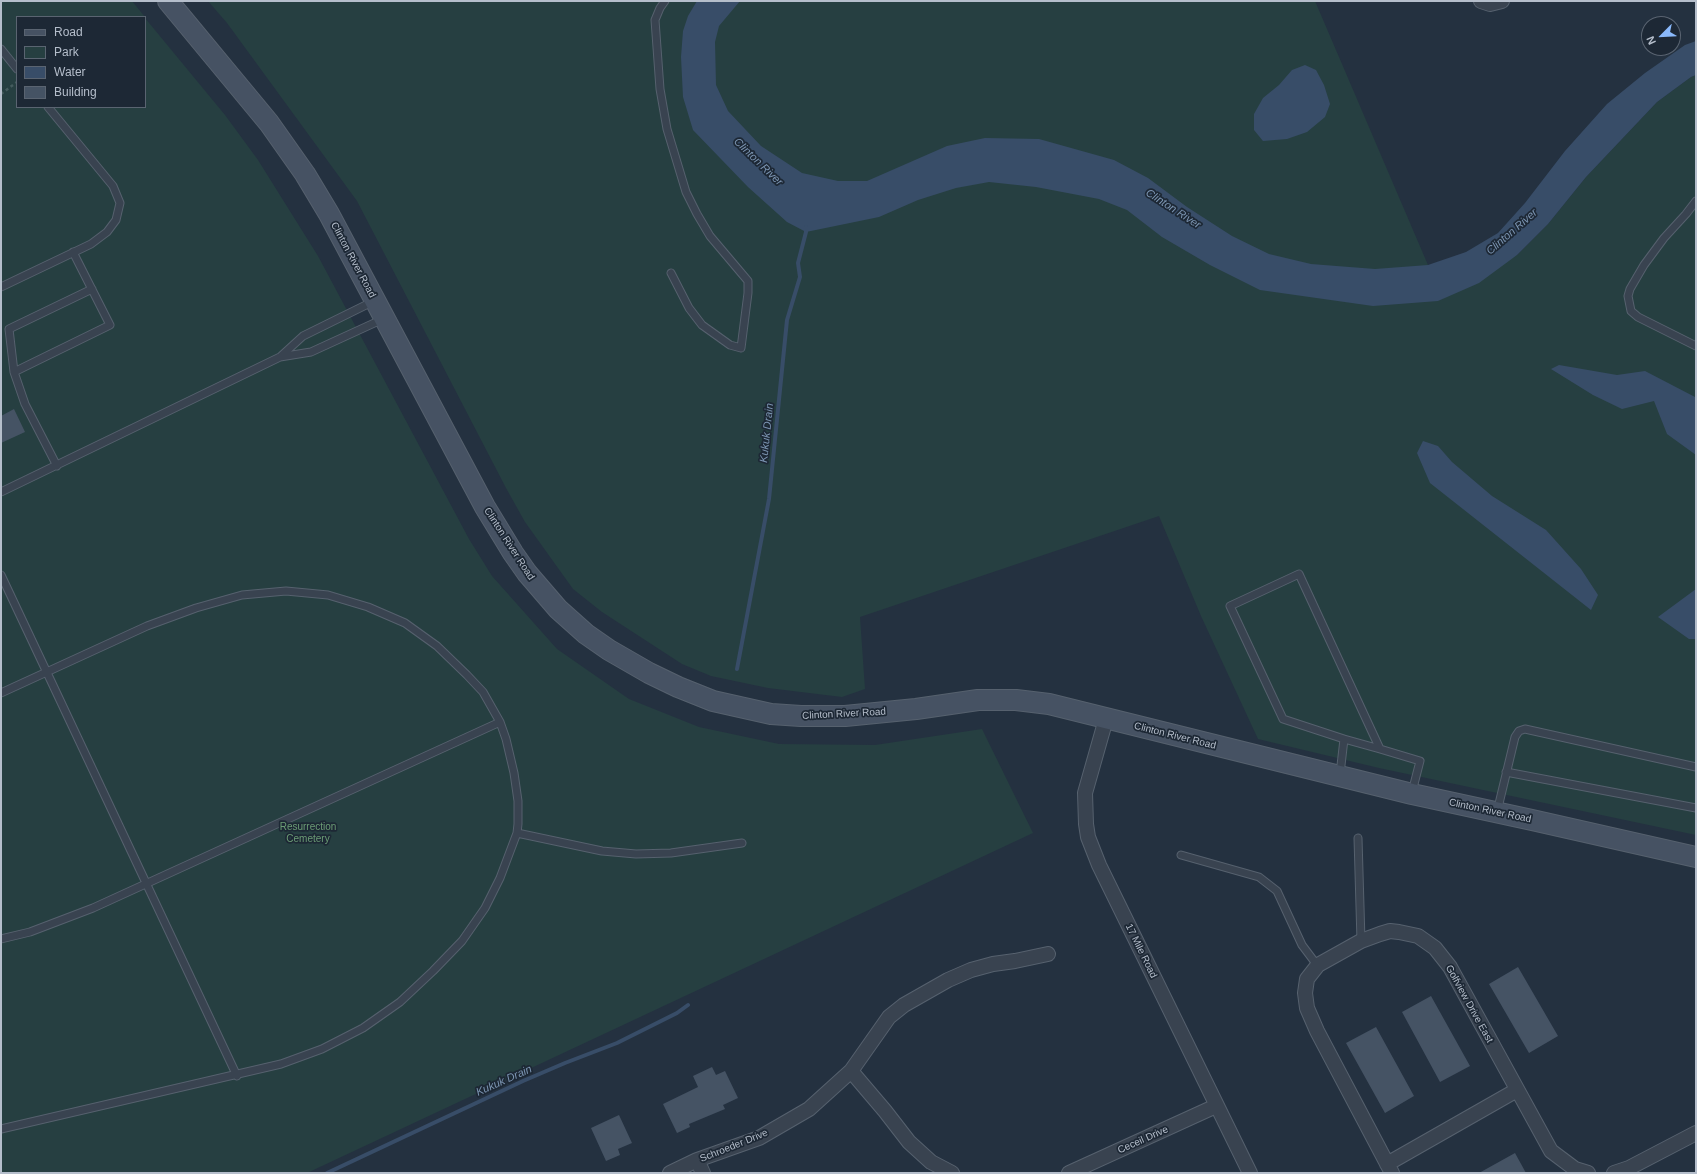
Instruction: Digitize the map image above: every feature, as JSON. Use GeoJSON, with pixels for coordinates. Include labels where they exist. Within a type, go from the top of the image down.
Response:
{"type":"FeatureCollection","features":[{"type":"Feature","properties":{"kind":"street","name":"Clinton River Road"},"geometry":{"type":"LineString","coordinates":[[168,1],[269,123],[293,156],[326,210],[383,319],[485,507],[512,553],[558,609],[586,634],[609,650],[649,673],[678,688],[713,701],[771,714],[845,716],[916,709],[978,700],[1016,700],[1048,704],[1412,794],[1696,857]]}},
{"type":"Feature","properties":{"kind":"street"},"geometry":{"type":"LineString","coordinates":[[1481,1],[1490,4],[1502,1]]}},
{"type":"Feature","properties":{"kind":"street","name":"17 Mile Road"},"geometry":{"type":"LineString","coordinates":[[1106,719],[1085,793],[1088,837],[1099,865],[1250,1173]]}},
{"type":"Feature","properties":{"kind":"street","name":"Golfview Drive East"},"geometry":{"type":"LineString","coordinates":[[1389,1168],[1317,1031],[1307,1008],[1305,993],[1306,984],[1310,974],[1317,965],[1327,958],[1380,934],[1399,932],[1418,936],[1435,948],[1450,967],[1551,1151],[1575,1169],[1588,1173]]}},
{"type":"Feature","properties":{"kind":"street","name":"Schroeder Drive"},"geometry":{"type":"LineString","coordinates":[[670,1173],[697,1160],[759,1138],[809,1109],[851,1071],[889,1017],[904,1005],[948,980],[971,970],[993,964],[1048,954]]}},
{"type":"Feature","properties":{"kind":"street"},"geometry":{"type":"LineString","coordinates":[[851,1071],[909,1142],[931,1162],[952,1173]]}},
{"type":"Feature","properties":{"kind":"street"},"geometry":{"type":"LineString","coordinates":[[1389,1168],[1517,1090]]}},
{"type":"Feature","properties":{"kind":"street","name":"Ceceil Drive"},"geometry":{"type":"LineString","coordinates":[[1069,1173],[1216,1106]]}},
{"type":"Feature","properties":{"kind":"street"},"geometry":{"type":"LineString","coordinates":[[1614,1173],[1629,1168],[1696,1133]]}},
{"type":"Feature","properties":{"kind":"street"},"geometry":{"type":"LineString","coordinates":[[697,1160],[704,1173]]}},
{"type":"Feature","properties":{"kind":"lane"},"geometry":{"type":"LineString","coordinates":[[665,1],[660,8],[656,20],[660,90],[666,129],[686,192],[697,214],[710,236],[748,281],[748,293],[741,348],[730,346],[702,324],[689,308],[671,272]]}},
{"type":"Feature","properties":{"kind":"lane"},"geometry":{"type":"LineString","coordinates":[[1,49],[16,67]]}},
{"type":"Feature","properties":{"kind":"lane"},"geometry":{"type":"LineString","coordinates":[[1,286],[91,244],[106,232],[116,220],[120,203],[113,186],[49,108]]}},
{"type":"Feature","properties":{"kind":"lane"},"geometry":{"type":"LineString","coordinates":[[1696,201],[1644,264],[1630,289],[1628,296],[1631,311],[1638,317],[1696,346]]}},
{"type":"Feature","properties":{"kind":"lane"},"geometry":{"type":"LineString","coordinates":[[14,372],[110,325],[74,252]]}},
{"type":"Feature","properties":{"kind":"lane"},"geometry":{"type":"LineString","coordinates":[[57,466],[25,404],[14,372],[9,329],[92,289]]}},
{"type":"Feature","properties":{"kind":"lane"},"geometry":{"type":"LineString","coordinates":[[1,492],[280,357],[303,336],[374,301]]}},
{"type":"Feature","properties":{"kind":"lane"},"geometry":{"type":"LineString","coordinates":[[280,357],[311,352],[383,319]]}},
{"type":"Feature","properties":{"kind":"lane"},"geometry":{"type":"LineString","coordinates":[[1380,749],[1299,574],[1230,606],[1283,719],[1344,739],[1420,761],[1412,794]]}},
{"type":"Feature","properties":{"kind":"lane"},"geometry":{"type":"LineString","coordinates":[[1,575],[237,1076]]}},
{"type":"Feature","properties":{"kind":"lane"},"geometry":{"type":"LineString","coordinates":[[1,693],[147,626],[196,608],[236,596],[286,591],[328,595],[368,607],[412,627],[437,646],[483,692],[500,722],[506,739],[514,773],[518,801],[517,833],[500,878],[485,908],[462,941],[434,971],[400,1002],[363,1028],[322,1049],[281,1064],[237,1076],[123,1100],[1,1129]]}},
{"type":"Feature","properties":{"kind":"lane"},"geometry":{"type":"LineString","coordinates":[[1,939],[30,932],[86,911],[500,722]]}},
{"type":"Feature","properties":{"kind":"lane"},"geometry":{"type":"LineString","coordinates":[[1496,812],[1515,737],[1519,731],[1525,730],[1696,767]]}},
{"type":"Feature","properties":{"kind":"lane"},"geometry":{"type":"LineString","coordinates":[[1340,776],[1344,739]]}},
{"type":"Feature","properties":{"kind":"lane"},"geometry":{"type":"LineString","coordinates":[[1506,772],[1696,808]]}},
{"type":"Feature","properties":{"kind":"lane"},"geometry":{"type":"LineString","coordinates":[[517,833],[602,851],[636,854],[671,853],[742,843]]}},
{"type":"Feature","properties":{"kind":"lane"},"geometry":{"type":"LineString","coordinates":[[1358,838],[1362,941]]}},
{"type":"Feature","properties":{"kind":"lane"},"geometry":{"type":"LineString","coordinates":[[1181,856],[1259,877],[1277,891],[1302,945],[1317,965]]}},
{"type":"Feature","properties":{"kind":"path"},"geometry":{"type":"LineString","coordinates":[[1,94],[16,83]]}},
{"type":"Feature","properties":{"kind":"green space","name":"Resurrection Cemetery"},"geometry":{"type":"Polygon","coordinates":[[[1,1],[132,1],[144,16],[16,16],[16,108],[146,108],[146,19],[225,115],[258,160],[318,256],[469,539],[492,576],[557,649],[629,699],[699,727],[779,744],[875,745],[982,729],[1033,833],[307,1173],[1,1173],[1,1]]]}},
{"type":"Feature","properties":{"kind":"green space"},"geometry":{"type":"Polygon","coordinates":[[[208,1],[1315,1],[1428,265],[1438,301],[1517,255],[1548,224],[1586,177],[1657,102],[1691,77],[1696,75],[1696,835],[1379,768],[1258,739],[1201,616],[1159,516],[860,617],[865,689],[842,697],[768,688],[711,676],[682,664],[602,612],[573,589],[525,522],[357,201],[227,23],[208,1]]]}},
{"type":"Feature","properties":{"kind":"water","name":"Clinton River"},"geometry":{"type":"Polygon","coordinates":[[[697,1],[740,1],[719,26],[715,42],[716,85],[728,111],[761,146],[802,173],[838,181],[867,181],[947,146],[985,138],[1039,139],[1114,160],[1148,178],[1187,207],[1232,236],[1269,254],[1311,264],[1375,269],[1428,265],[1466,252],[1498,233],[1525,203],[1565,151],[1607,104],[1645,73],[1669,56],[1681,56],[1681,48],[1696,41],[1696,75],[1691,77],[1657,102],[1586,177],[1548,224],[1517,255],[1479,283],[1438,301],[1373,306],[1260,290],[1210,265],[1162,237],[1127,210],[1099,199],[1036,187],[989,182],[956,188],[918,200],[879,217],[806,232],[787,222],[748,187],[693,130],[683,97],[681,57],[683,31],[688,16],[697,1]]]}},
{"type":"Feature","properties":{"kind":"water"},"geometry":{"type":"Polygon","coordinates":[[[1305,65],[1316,70],[1324,85],[1330,104],[1325,117],[1307,132],[1287,139],[1263,141],[1254,130],[1254,114],[1263,98],[1279,85],[1292,70],[1305,65]]]}},
{"type":"Feature","properties":{"kind":"water"},"geometry":{"type":"Polygon","coordinates":[[[1559,365],[1617,375],[1645,371],[1695,397],[1696,455],[1667,434],[1654,401],[1622,409],[1593,395],[1551,369],[1559,365]]]}},
{"type":"Feature","properties":{"kind":"water"},"geometry":{"type":"Polygon","coordinates":[[[1423,441],[1438,446],[1452,462],[1492,496],[1546,530],[1581,569],[1598,595],[1591,610],[1430,483],[1417,453],[1423,441]]]}},
{"type":"Feature","properties":{"kind":"water"},"geometry":{"type":"Polygon","coordinates":[[[1696,589],[1696,639],[1689,639],[1658,617],[1696,589]]]}},
{"type":"Feature","properties":{"kind":"building"},"geometry":{"type":"Polygon","coordinates":[[[14,409],[25,432],[1,443],[1,416],[14,409]]]}},
{"type":"Feature","properties":{"kind":"building"},"geometry":{"type":"Polygon","coordinates":[[[1518,967],[1558,1036],[1529,1053],[1489,984],[1518,967]]]}},
{"type":"Feature","properties":{"kind":"building"},"geometry":{"type":"Polygon","coordinates":[[[1431,996],[1470,1066],[1440,1082],[1402,1012],[1431,996]]]}},
{"type":"Feature","properties":{"kind":"building"},"geometry":{"type":"Polygon","coordinates":[[[1376,1027],[1414,1096],[1385,1113],[1346,1043],[1376,1027]]]}},
{"type":"Feature","properties":{"kind":"building"},"geometry":{"type":"Polygon","coordinates":[[[712,1067],[716,1075],[725,1071],[738,1098],[723,1105],[725,1109],[689,1124],[690,1127],[677,1133],[663,1104],[698,1087],[693,1076],[712,1067]]]}},
{"type":"Feature","properties":{"kind":"building"},"geometry":{"type":"Polygon","coordinates":[[[619,1115],[632,1143],[618,1149],[620,1155],[606,1161],[591,1128],[619,1115]]]}},
{"type":"Feature","properties":{"kind":"building"},"geometry":{"type":"Polygon","coordinates":[[[1515,1153],[1526,1173],[1479,1173],[1515,1153]]]}},
{"type":"Feature","properties":{"kind":"waterway","name":"Kukuk Drain"},"geometry":{"type":"LineString","coordinates":[[737,669],[769,499],[787,320],[800,277],[798,263],[806,227]]}},
{"type":"Feature","properties":{"kind":"waterway","name":"Kukuk Drain"},"geometry":{"type":"LineString","coordinates":[[327,1173],[523,1081],[617,1043],[677,1013],[688,1005]]}}]}
